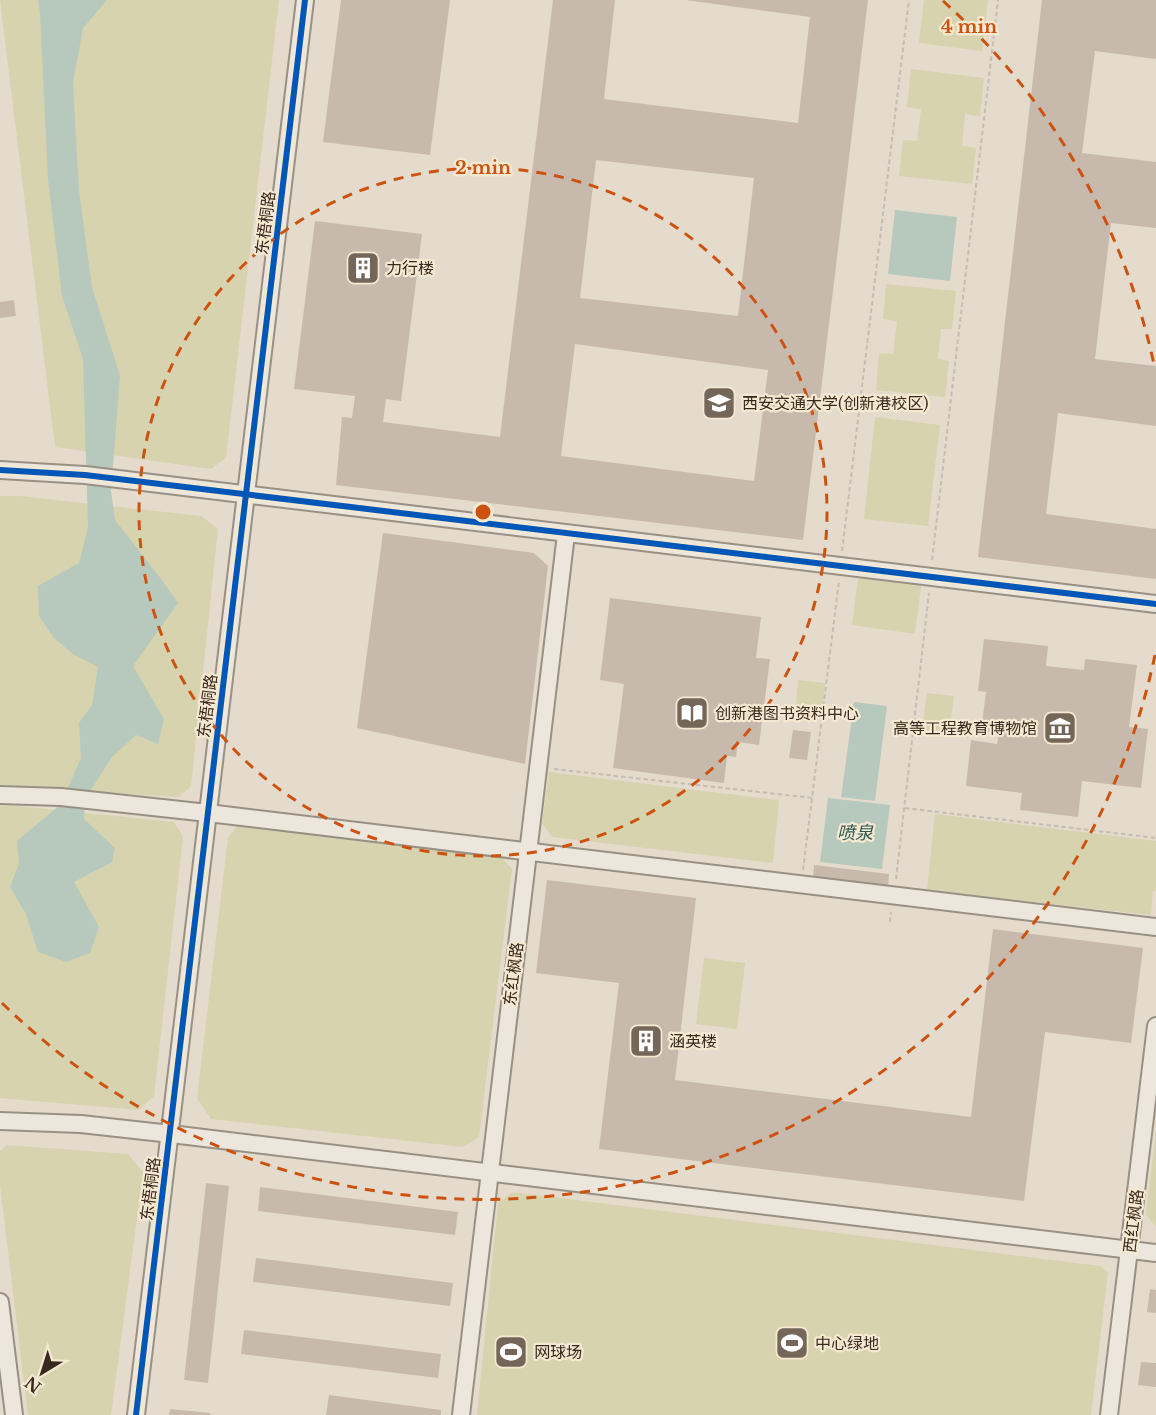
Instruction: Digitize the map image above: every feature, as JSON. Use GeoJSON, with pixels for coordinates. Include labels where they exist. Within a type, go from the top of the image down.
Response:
{"type":"FeatureCollection","features":[{"type":"Feature","properties":{"kind":"street","name":"东梧桐路"},"geometry":{"type":"LineString","coordinates":[[136,1415],[305,0]]}},
{"type":"Feature","properties":{"kind":"street"},"geometry":{"type":"LineString","coordinates":[[0,470],[85,475],[1156,604]]}},
{"type":"Feature","properties":{"kind":"street","name":"东红枫路"},"geometry":{"type":"LineString","coordinates":[[460,1415],[566,534]]}},
{"type":"Feature","properties":{"kind":"street"},"geometry":{"type":"LineString","coordinates":[[0,795],[61,797],[208,813],[1156,927]]}},
{"type":"Feature","properties":{"kind":"street","name":"西红枫路"},"geometry":{"type":"LineString","coordinates":[[1110,1415],[1156,1026]]}},
{"type":"Feature","properties":{"kind":"street"},"geometry":{"type":"LineString","coordinates":[[0,1121],[81,1124],[171,1134],[1156,1253]]}},
{"type":"Feature","properties":{"kind":"street"},"geometry":{"type":"LineString","coordinates":[[0,1302],[14,1415]]}},
{"type":"Feature","properties":{"kind":"path"},"geometry":{"type":"LineString","coordinates":[[801,885],[909,0]]}},
{"type":"Feature","properties":{"kind":"path"},"geometry":{"type":"LineString","coordinates":[[894,896],[998,0]]}},
{"type":"Feature","properties":{"kind":"path"},"geometry":{"type":"LineString","coordinates":[[537,767],[813,798]]}},
{"type":"Feature","properties":{"kind":"path"},"geometry":{"type":"LineString","coordinates":[[905,808],[1156,838]]}},
{"type":"Feature","properties":{"kind":"shaded area"},"geometry":{"type":"Polygon","coordinates":[[[0,0],[279,0],[226,458],[211,469],[55,447],[0,0]]]}},
{"type":"Feature","properties":{"kind":"shaded area"},"geometry":{"type":"Polygon","coordinates":[[[924,0],[988,0],[982,51],[919,43],[924,0]]]}},
{"type":"Feature","properties":{"kind":"shaded area"},"geometry":{"type":"Polygon","coordinates":[[[911,69],[984,78],[980,116],[965,114],[962,146],[976,148],[972,184],[899,176],[903,140],[917,141],[921,109],[907,107],[911,69]]]}},
{"type":"Feature","properties":{"kind":"shaded area"},"geometry":{"type":"Polygon","coordinates":[[[886,284],[956,291],[952,329],[941,329],[938,359],[949,361],[945,397],[876,390],[879,353],[893,354],[897,321],[883,319],[886,284]]]}},
{"type":"Feature","properties":{"kind":"shaded area"},"geometry":{"type":"Polygon","coordinates":[[[875,417],[940,425],[928,526],[864,519],[875,417]]]}},
{"type":"Feature","properties":{"kind":"shaded area"},"geometry":{"type":"Polygon","coordinates":[[[0,496],[20,496],[201,516],[218,529],[191,786],[179,797],[0,786],[0,496]]]}},
{"type":"Feature","properties":{"kind":"shaded area"},"geometry":{"type":"Polygon","coordinates":[[[859,571],[922,579],[915,634],[852,625],[859,571]]]}},
{"type":"Feature","properties":{"kind":"shaded area"},"geometry":{"type":"Polygon","coordinates":[[[798,680],[825,683],[822,717],[795,714],[798,680]]]}},
{"type":"Feature","properties":{"kind":"shaded area"},"geometry":{"type":"Polygon","coordinates":[[[927,693],[954,696],[949,734],[922,731],[927,693]]]}},
{"type":"Feature","properties":{"kind":"shaded area"},"geometry":{"type":"Polygon","coordinates":[[[549,772],[779,800],[773,863],[552,837],[542,823],[549,772]]]}},
{"type":"Feature","properties":{"kind":"shaded area"},"geometry":{"type":"Polygon","coordinates":[[[0,806],[174,822],[183,837],[154,1096],[139,1110],[0,1098],[0,806]]]}},
{"type":"Feature","properties":{"kind":"shaded area"},"geometry":{"type":"Polygon","coordinates":[[[935,814],[1156,841],[1156,891],[1153,891],[1151,915],[927,890],[935,814]]]}},
{"type":"Feature","properties":{"kind":"shaded area"},"geometry":{"type":"Polygon","coordinates":[[[238,825],[502,858],[512,869],[479,1137],[463,1147],[211,1119],[197,1098],[228,838],[238,825]]]}},
{"type":"Feature","properties":{"kind":"shaded area"},"geometry":{"type":"Polygon","coordinates":[[[704,958],[745,963],[737,1029],[696,1024],[704,958]]]}},
{"type":"Feature","properties":{"kind":"shaded area"},"geometry":{"type":"Polygon","coordinates":[[[1156,1130],[1156,1227],[1146,1214],[1156,1130]]]}},
{"type":"Feature","properties":{"kind":"shaded area"},"geometry":{"type":"Polygon","coordinates":[[[7,1145],[128,1154],[143,1172],[111,1415],[28,1415],[0,1185],[0,1151],[7,1145]]]}},
{"type":"Feature","properties":{"kind":"shaded area","name":"中心绿地"},"geometry":{"type":"Polygon","coordinates":[[[513,1192],[1100,1266],[1108,1272],[1091,1415],[477,1415],[498,1203],[513,1192]]]}},
{"type":"Feature","properties":{"kind":"water"},"geometry":{"type":"Polygon","coordinates":[[[38,0],[107,0],[83,28],[73,83],[79,191],[92,287],[120,376],[111,491],[115,520],[178,603],[133,666],[164,719],[158,744],[136,735],[112,757],[85,799],[84,819],[115,848],[112,862],[74,882],[99,927],[90,953],[66,962],[38,952],[26,914],[10,887],[19,864],[17,841],[61,804],[81,758],[79,723],[92,705],[98,667],[73,654],[54,638],[39,616],[38,586],[79,563],[88,527],[83,359],[62,296],[48,179],[38,0]]]}},
{"type":"Feature","properties":{"kind":"water"},"geometry":{"type":"Polygon","coordinates":[[[895,210],[957,217],[950,281],[888,274],[895,210]]]}},
{"type":"Feature","properties":{"kind":"water"},"geometry":{"type":"Polygon","coordinates":[[[854,702],[887,706],[875,801],[841,797],[854,702]]]}},
{"type":"Feature","properties":{"kind":"water","name":"喷泉"},"geometry":{"type":"Polygon","coordinates":[[[828,798],[890,805],[882,869],[820,862],[828,798]]]}},
{"type":"Feature","properties":{"kind":"building"},"geometry":{"type":"Polygon","coordinates":[[[341,0],[450,0],[430,155],[323,142],[341,0]]]}},
{"type":"Feature","properties":{"kind":"building","name":"力行楼"},"geometry":{"type":"Polygon","coordinates":[[[553,0],[615,0],[604,99],[798,123],[810,17],[686,0],[868,0],[803,540],[336,485],[342,417],[352,418],[355,396],[294,389],[315,221],[422,234],[401,401],[386,399],[383,422],[500,437],[553,0]],[[596,160],[580,298],[738,316],[754,178],[596,160]],[[575,344],[561,456],[754,481],[768,370],[575,344]]]}},
{"type":"Feature","properties":{"kind":"building"},"geometry":{"type":"Polygon","coordinates":[[[1042,0],[1156,0],[1156,59],[1095,51],[1082,153],[1156,162],[1156,228],[1111,223],[1095,359],[1156,366],[1156,426],[1058,413],[1046,514],[1156,529],[1156,579],[978,557],[1042,0]]]}},
{"type":"Feature","properties":{"kind":"building"},"geometry":{"type":"Polygon","coordinates":[[[14,300],[16,316],[0,318],[0,302],[14,300]]]}},
{"type":"Feature","properties":{"kind":"building"},"geometry":{"type":"Polygon","coordinates":[[[383,533],[534,553],[548,566],[525,764],[357,728],[383,533]]]}},
{"type":"Feature","properties":{"kind":"building","name":"创新港图书资料中心"},"geometry":{"type":"Polygon","coordinates":[[[610,598],[761,617],[756,658],[770,659],[759,745],[738,742],[736,757],[727,756],[724,783],[613,768],[624,684],[600,680],[610,598]]]}},
{"type":"Feature","properties":{"kind":"building","name":"高等工程教育博物馆"},"geometry":{"type":"Polygon","coordinates":[[[984,639],[1048,646],[1046,666],[1084,670],[1085,659],[1137,665],[1129,727],[1148,729],[1141,788],[1082,781],[1078,817],[1020,810],[1022,793],[966,786],[971,740],[997,744],[999,733],[981,731],[986,692],[978,691],[984,639]]]}},
{"type":"Feature","properties":{"kind":"building"},"geometry":{"type":"Polygon","coordinates":[[[793,730],[811,732],[807,760],[789,758],[793,730]]]}},
{"type":"Feature","properties":{"kind":"building"},"geometry":{"type":"Polygon","coordinates":[[[814,865],[889,874],[888,887],[813,879],[814,865]]]}},
{"type":"Feature","properties":{"kind":"building","name":"涵英楼"},"geometry":{"type":"Polygon","coordinates":[[[547,880],[696,898],[675,1080],[971,1117],[993,929],[1143,948],[1131,1043],[1045,1032],[1024,1201],[599,1149],[619,983],[536,973],[547,880]]]}},
{"type":"Feature","properties":{"kind":"building"},"geometry":{"type":"Polygon","coordinates":[[[206,1183],[229,1186],[208,1383],[184,1380],[206,1183]]]}},
{"type":"Feature","properties":{"kind":"building"},"geometry":{"type":"Polygon","coordinates":[[[260,1187],[458,1212],[455,1235],[258,1211],[260,1187]]]}},
{"type":"Feature","properties":{"kind":"building"},"geometry":{"type":"Polygon","coordinates":[[[256,1258],[453,1283],[450,1306],[253,1282],[256,1258]]]}},
{"type":"Feature","properties":{"kind":"building"},"geometry":{"type":"Polygon","coordinates":[[[1150,1289],[1156,1290],[1156,1313],[1147,1312],[1150,1289]]]}},
{"type":"Feature","properties":{"kind":"building"},"geometry":{"type":"Polygon","coordinates":[[[244,1330],[441,1354],[438,1378],[241,1354],[244,1330]]]}},
{"type":"Feature","properties":{"kind":"building"},"geometry":{"type":"Polygon","coordinates":[[[1141,1362],[1156,1363],[1156,1387],[1138,1385],[1141,1362]]]}},
{"type":"Feature","properties":{"kind":"building"},"geometry":{"type":"Polygon","coordinates":[[[329,1395],[441,1410],[441,1415],[326,1415],[329,1395]]]}},
{"type":"Feature","properties":{"kind":"building"},"geometry":{"type":"Polygon","coordinates":[[[170,1409],[210,1413],[210,1415],[169,1415],[170,1409]]]}},
{"type":"Feature","properties":{"kind":"cycle path"},"geometry":{"type":"LineString","coordinates":[[136,1415],[305,0]]}},
{"type":"Feature","properties":{"kind":"cycle path"},"geometry":{"type":"LineString","coordinates":[[0,470],[85,475],[1156,604]]}},
{"type":"Feature","properties":{"kind":"place","name":"力行楼"},"geometry":{"type":"Point","coordinates":[363,268]}},
{"type":"Feature","properties":{"kind":"place","name":"西安交通大学(创新港校区)"},"geometry":{"type":"Point","coordinates":[719,403]}},
{"type":"Feature","properties":{"kind":"place","name":"创新港图书资料中心"},"geometry":{"type":"Point","coordinates":[692,713]}},
{"type":"Feature","properties":{"kind":"place","name":"高等工程教育博物馆"},"geometry":{"type":"Point","coordinates":[1060,728]}},
{"type":"Feature","properties":{"kind":"place","name":"涵英楼"},"geometry":{"type":"Point","coordinates":[646,1041]}},
{"type":"Feature","properties":{"kind":"place","name":"中心绿地"},"geometry":{"type":"Point","coordinates":[792,1343]}},
{"type":"Feature","properties":{"kind":"place","name":"网球场"},"geometry":{"type":"Point","coordinates":[511,1352]}}]}
